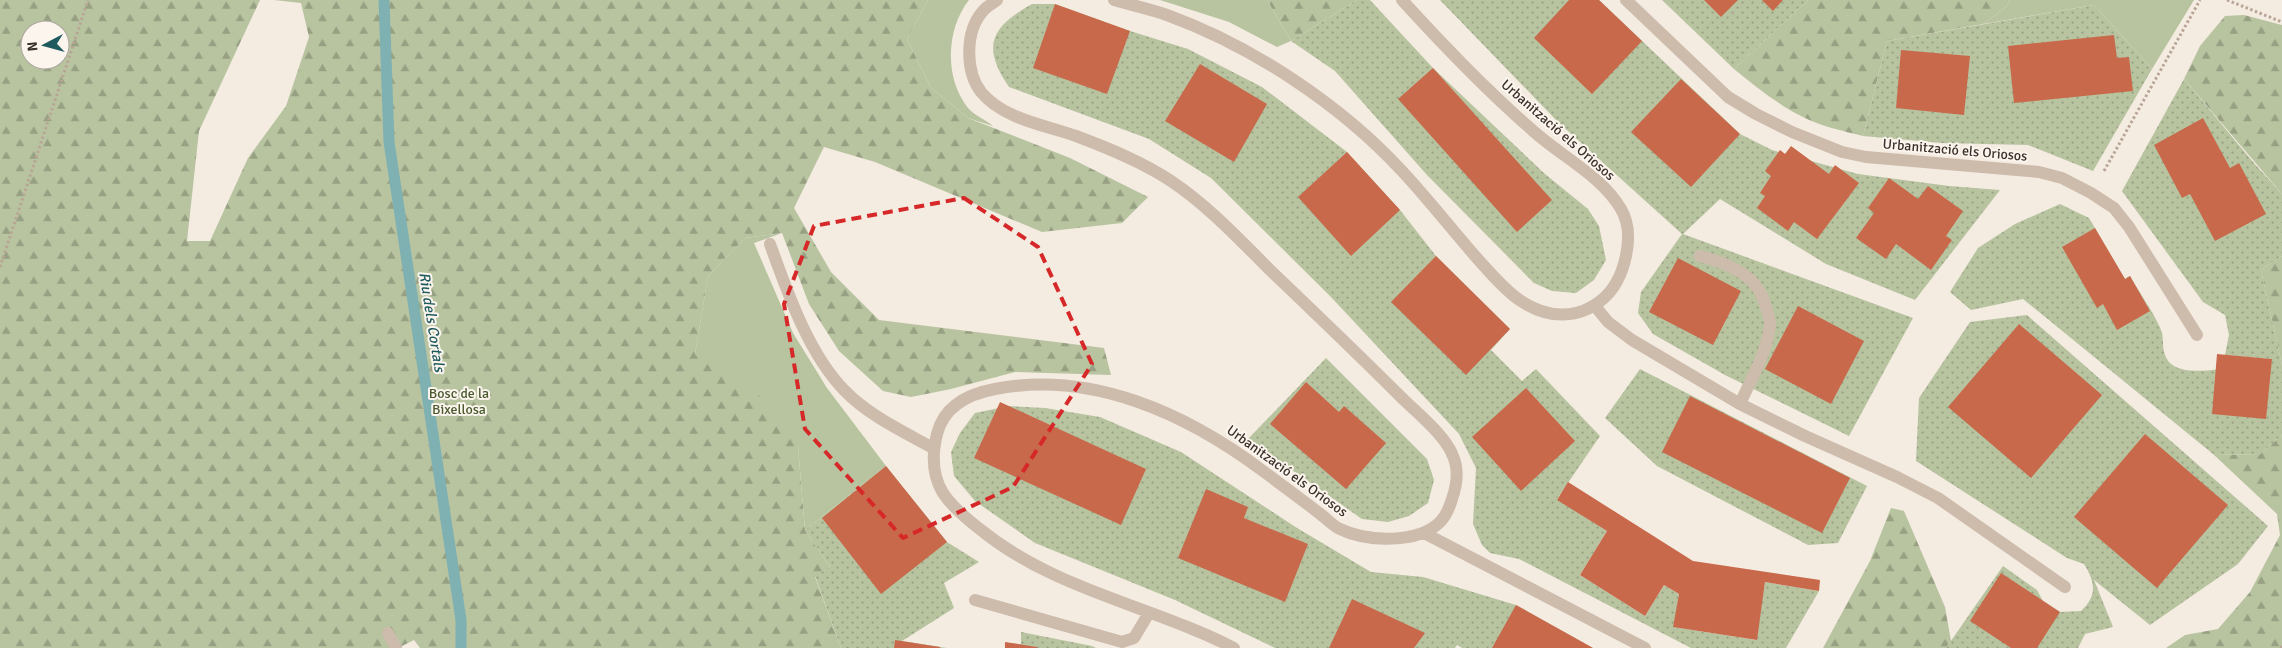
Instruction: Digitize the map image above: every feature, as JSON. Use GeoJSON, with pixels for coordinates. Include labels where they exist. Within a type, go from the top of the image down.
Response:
{"type":"FeatureCollection","features":[{"type":"Feature","properties":{"kind":"street","name":"Urbanització els Oriosos"},"geometry":{"type":"LineString","coordinates":[[997,0],[981,12],[969,40],[971,71],[981,92],[1000,108],[1026,120],[1077,137],[1137,162],[1170,180],[1208,210],[1437,433],[1453,455],[1458,482],[1451,504],[1442,520],[1424,533],[1401,538],[1376,539],[1340,529],[1230,446],[1190,423],[1146,404],[1116,394],[1050,384],[1023,385],[980,392],[954,405],[940,422],[933,448],[934,471],[944,494],[972,522],[1003,548],[1064,581],[1200,631],[1234,648]]}},
{"type":"Feature","properties":{"kind":"street","name":"Urbanització els Oriosos"},"geometry":{"type":"LineString","coordinates":[[1114,0],[1166,14],[1222,40],[1279,70],[1340,114],[1401,170],[1476,258],[1506,290],[1522,302],[1555,315],[1572,316],[1595,306],[1608,295],[1626,261],[1629,239],[1622,211],[1601,184],[1532,131],[1492,94],[1402,0]]}},
{"type":"Feature","properties":{"kind":"street","name":"Urbanització els Oriosos"},"geometry":{"type":"LineString","coordinates":[[1626,0],[1728,97],[1792,132],[1842,152],[1866,158],[2039,172],[2062,178],[2091,193],[2114,208],[2129,227],[2197,335]]}},
{"type":"Feature","properties":{"kind":"street"},"geometry":{"type":"LineString","coordinates":[[770,244],[794,310],[820,357],[844,389],[876,415],[933,448]]}},
{"type":"Feature","properties":{"kind":"street"},"geometry":{"type":"LineString","coordinates":[[1700,256],[1727,264],[1748,276],[1763,295],[1770,324],[1759,362],[1740,404]]}},
{"type":"Feature","properties":{"kind":"street"},"geometry":{"type":"LineString","coordinates":[[1595,306],[1608,322],[1632,340],[1740,404],[1938,498],[2065,587]]}},
{"type":"Feature","properties":{"kind":"street"},"geometry":{"type":"LineString","coordinates":[[1424,533],[1645,648]]}},
{"type":"Feature","properties":{"kind":"street"},"geometry":{"type":"LineString","coordinates":[[975,600],[1122,642],[1134,638],[1149,613]]}},
{"type":"Feature","properties":{"kind":"street"},"geometry":{"type":"LineString","coordinates":[[388,633],[396,648]]}},
{"type":"Feature","properties":{"kind":"path"},"geometry":{"type":"LineString","coordinates":[[0,267],[88,0]]}},
{"type":"Feature","properties":{"kind":"path"},"geometry":{"type":"LineString","coordinates":[[2091,193],[2200,0]]}},
{"type":"Feature","properties":{"kind":"path"},"geometry":{"type":"LineString","coordinates":[[2227,0],[2282,22]]}},
{"type":"Feature","properties":{"kind":"highlighted area"},"geometry":{"type":"Polygon","coordinates":[[[964,198],[1038,247],[1092,364],[1013,487],[903,538],[805,429],[784,304],[814,226],[964,198]]]}},
{"type":"Feature","properties":{"kind":"green space","name":"Bosc de la Bixellosa"},"geometry":{"type":"Polygon","coordinates":[[[0,0],[260,0],[199,131],[187,241],[210,241],[248,158],[286,106],[309,37],[301,3],[274,0],[928,0],[907,39],[931,88],[968,118],[1070,158],[1148,197],[1122,223],[1042,232],[875,162],[824,147],[794,208],[831,272],[879,320],[1104,348],[1111,375],[1015,372],[951,389],[911,397],[883,391],[839,351],[809,304],[782,233],[745,238],[708,276],[695,354],[756,391],[798,447],[805,530],[830,567],[815,577],[841,648],[420,648],[414,640],[398,648],[0,648],[0,0]]]}},
{"type":"Feature","properties":{"kind":"green space"},"geometry":{"type":"Polygon","coordinates":[[[928,0],[969,0],[961,12],[952,39],[952,68],[960,96],[968,108],[993,126],[968,118],[931,88],[907,39],[928,0]]]}},
{"type":"Feature","properties":{"kind":"green space"},"geometry":{"type":"Polygon","coordinates":[[[1160,0],[1267,0],[1291,41],[1277,47],[1229,22],[1160,0]]]}},
{"type":"Feature","properties":{"kind":"green space"},"geometry":{"type":"Polygon","coordinates":[[[1267,0],[1357,0],[1291,41],[1267,0]]]}},
{"type":"Feature","properties":{"kind":"green space"},"geometry":{"type":"Polygon","coordinates":[[[1357,0],[1370,0],[1433,68],[1545,174],[1588,209],[1599,226],[1606,260],[1594,280],[1576,293],[1552,291],[1534,283],[1427,175],[1335,71],[1291,41],[1357,0]]]}},
{"type":"Feature","properties":{"kind":"green space"},"geometry":{"type":"Polygon","coordinates":[[[1440,0],[1599,0],[1740,134],[1772,150],[1858,174],[1949,186],[2000,190],[1915,300],[1826,264],[1720,199],[1683,234],[1913,318],[1849,436],[1725,375],[1653,334],[1638,313],[1641,292],[1682,234],[1558,122],[1440,0]]]}},
{"type":"Feature","properties":{"kind":"green space"},"geometry":{"type":"Polygon","coordinates":[[[1662,0],[1808,0],[1734,69],[1662,0]]]}},
{"type":"Feature","properties":{"kind":"green space"},"geometry":{"type":"Polygon","coordinates":[[[1808,0],[2010,0],[2006,7],[1983,24],[1887,41],[1863,136],[1808,120],[1775,100],[1734,69],[1808,0]]]}},
{"type":"Feature","properties":{"kind":"green space"},"geometry":{"type":"Polygon","coordinates":[[[2010,0],[2194,0],[2152,69],[2094,5],[1983,24],[2006,7],[2010,0]]]}},
{"type":"Feature","properties":{"kind":"green space"},"geometry":{"type":"Polygon","coordinates":[[[1032,4],[1055,4],[1130,31],[1188,49],[1262,87],[1347,152],[1400,210],[1436,256],[1510,329],[1491,350],[1522,381],[1536,369],[1600,436],[1557,499],[1607,531],[1580,575],[1645,616],[1664,585],[1679,594],[1674,627],[1756,640],[1765,582],[1819,591],[1786,648],[1691,648],[1519,559],[1490,553],[1482,545],[1473,524],[1476,468],[1459,434],[1331,297],[1211,178],[1149,139],[1009,87],[1000,73],[995,60],[993,49],[995,39],[999,30],[1007,21],[1032,4]]]}},
{"type":"Feature","properties":{"kind":"green space"},"geometry":{"type":"Polygon","coordinates":[[[2094,5],[2152,69],[2093,171],[2028,145],[1942,143],[1863,136],[1887,41],[2094,5]]]}},
{"type":"Feature","properties":{"kind":"green space"},"geometry":{"type":"Polygon","coordinates":[[[2244,15],[2282,25],[2282,194],[2184,79],[2200,46],[2225,16],[2244,15]]]}},
{"type":"Feature","properties":{"kind":"green space"},"geometry":{"type":"Polygon","coordinates":[[[2184,79],[2282,194],[2282,256],[2261,270],[2282,365],[2282,435],[2259,455],[2213,454],[2023,299],[1971,310],[1950,292],[1978,248],[2015,224],[2060,204],[2089,218],[2125,279],[2130,276],[2158,323],[2162,334],[2165,355],[2170,363],[2190,371],[2204,371],[2272,359],[2225,355],[2229,335],[2225,315],[2203,302],[2122,191],[2184,79]]]}},
{"type":"Feature","properties":{"kind":"green space"},"geometry":{"type":"Polygon","coordinates":[[[782,233],[754,243],[793,333],[827,388],[886,466],[805,530],[798,447],[695,354],[708,276],[745,238],[782,233]]]}},
{"type":"Feature","properties":{"kind":"green space"},"geometry":{"type":"Polygon","coordinates":[[[2282,256],[2282,365],[2261,270],[2282,256]]]}},
{"type":"Feature","properties":{"kind":"green space"},"geometry":{"type":"Polygon","coordinates":[[[2027,315],[2268,526],[2238,564],[2150,625],[2094,580],[2113,627],[2085,634],[2078,648],[1946,648],[2003,566],[2037,590],[2043,601],[2060,612],[2081,611],[2092,594],[2091,577],[2084,564],[2067,558],[1916,461],[1919,398],[1970,322],[2027,315]]]}},
{"type":"Feature","properties":{"kind":"green space"},"geometry":{"type":"Polygon","coordinates":[[[1326,358],[1427,459],[1434,480],[1428,503],[1409,516],[1388,522],[1362,519],[1248,439],[1326,358]]]}},
{"type":"Feature","properties":{"kind":"green space"},"geometry":{"type":"Polygon","coordinates":[[[1640,369],[1867,486],[1838,543],[1808,545],[1657,466],[1605,418],[1640,369]]]}},
{"type":"Feature","properties":{"kind":"green space"},"geometry":{"type":"Polygon","coordinates":[[[1009,406],[1045,408],[1100,417],[1181,452],[1297,528],[1371,572],[1423,577],[1516,605],[1593,648],[1462,648],[1457,645],[1455,648],[1275,648],[1175,600],[1035,543],[975,501],[954,476],[951,452],[960,433],[975,413],[1009,406]]]}},
{"type":"Feature","properties":{"kind":"green space"},"geometry":{"type":"Polygon","coordinates":[[[2282,435],[2282,648],[2166,648],[2185,635],[2218,629],[2250,592],[2280,535],[2277,514],[2213,454],[2259,455],[2282,435]]]}},
{"type":"Feature","properties":{"kind":"green space"},"geometry":{"type":"Polygon","coordinates":[[[886,466],[947,542],[979,562],[944,583],[954,608],[902,641],[947,648],[841,648],[815,576],[830,567],[805,530],[886,466]]]}},
{"type":"Feature","properties":{"kind":"green space"},"geometry":{"type":"Polygon","coordinates":[[[1891,508],[1904,511],[1945,607],[1951,641],[1946,648],[1823,648],[1870,561],[1891,508]]]}},
{"type":"Feature","properties":{"kind":"green space"},"geometry":{"type":"Polygon","coordinates":[[[1021,632],[1096,648],[1005,648],[1005,643],[1021,644],[1021,632]]]}},
{"type":"Feature","properties":{"kind":"building"},"geometry":{"type":"Polygon","coordinates":[[[1569,0],[1599,0],[1642,41],[1592,94],[1534,38],[1569,0]]]}},
{"type":"Feature","properties":{"kind":"building"},"geometry":{"type":"Polygon","coordinates":[[[1704,0],[1738,0],[1721,17],[1704,0]]]}},
{"type":"Feature","properties":{"kind":"building"},"geometry":{"type":"Polygon","coordinates":[[[1762,0],[1783,0],[1773,11],[1762,0]]]}},
{"type":"Feature","properties":{"kind":"building"},"geometry":{"type":"Polygon","coordinates":[[[1055,4],[1130,31],[1107,94],[1033,68],[1055,4]]]}},
{"type":"Feature","properties":{"kind":"building"},"geometry":{"type":"Polygon","coordinates":[[[2114,35],[2117,58],[2129,57],[2133,91],[2014,103],[2008,46],[2114,35]]]}},
{"type":"Feature","properties":{"kind":"building"},"geometry":{"type":"Polygon","coordinates":[[[1901,50],[1970,56],[1964,115],[1896,108],[1901,50]]]}},
{"type":"Feature","properties":{"kind":"building"},"geometry":{"type":"Polygon","coordinates":[[[1200,64],[1267,104],[1234,162],[1165,121],[1200,64]]]}},
{"type":"Feature","properties":{"kind":"building"},"geometry":{"type":"Polygon","coordinates":[[[1433,68],[1552,200],[1517,232],[1398,99],[1433,68]]]}},
{"type":"Feature","properties":{"kind":"building"},"geometry":{"type":"Polygon","coordinates":[[[1681,79],[1740,134],[1691,187],[1631,132],[1681,79]]]}},
{"type":"Feature","properties":{"kind":"building"},"geometry":{"type":"Polygon","coordinates":[[[2203,118],[2230,168],[2239,163],[2266,214],[2215,241],[2190,194],[2182,198],[2154,145],[2203,118]]]}},
{"type":"Feature","properties":{"kind":"building"},"geometry":{"type":"Polygon","coordinates":[[[1791,146],[1829,174],[1835,165],[1859,183],[1817,239],[1794,222],[1788,231],[1757,208],[1765,196],[1760,193],[1771,176],[1765,171],[1780,150],[1785,154],[1791,146]]]}},
{"type":"Feature","properties":{"kind":"building"},"geometry":{"type":"Polygon","coordinates":[[[1347,152],[1400,210],[1351,256],[1298,197],[1347,152]]]}},
{"type":"Feature","properties":{"kind":"building"},"geometry":{"type":"Polygon","coordinates":[[[1889,178],[1918,199],[1928,186],[1963,211],[1946,236],[1952,240],[1931,270],[1896,244],[1886,259],[1856,238],[1874,213],[1868,208],[1889,178]]]}},
{"type":"Feature","properties":{"kind":"building"},"geometry":{"type":"Polygon","coordinates":[[[2095,228],[2125,279],[2130,276],[2150,311],[2117,330],[2103,304],[2097,308],[2062,247],[2095,228]]]}},
{"type":"Feature","properties":{"kind":"building"},"geometry":{"type":"Polygon","coordinates":[[[1436,256],[1510,329],[1466,375],[1391,302],[1436,256]]]}},
{"type":"Feature","properties":{"kind":"building"},"geometry":{"type":"Polygon","coordinates":[[[1678,258],[1741,291],[1713,345],[1649,312],[1678,258]]]}},
{"type":"Feature","properties":{"kind":"building"},"geometry":{"type":"Polygon","coordinates":[[[1798,306],[1864,341],[1831,404],[1765,369],[1798,306]]]}},
{"type":"Feature","properties":{"kind":"building"},"geometry":{"type":"Polygon","coordinates":[[[2019,324],[2102,395],[2031,478],[1948,407],[2019,324]]]}},
{"type":"Feature","properties":{"kind":"building"},"geometry":{"type":"Polygon","coordinates":[[[2217,354],[2272,359],[2266,419],[2212,414],[2217,354]]]}},
{"type":"Feature","properties":{"kind":"building"},"geometry":{"type":"Polygon","coordinates":[[[1306,382],[1339,412],[1344,406],[1386,443],[1346,489],[1270,424],[1306,382]]]}},
{"type":"Feature","properties":{"kind":"building"},"geometry":{"type":"Polygon","coordinates":[[[1526,388],[1575,441],[1521,491],[1472,437],[1526,388]]]}},
{"type":"Feature","properties":{"kind":"building"},"geometry":{"type":"Polygon","coordinates":[[[1690,396],[1850,478],[1822,533],[1662,452],[1690,396]]]}},
{"type":"Feature","properties":{"kind":"building"},"geometry":{"type":"Polygon","coordinates":[[[1000,402],[1146,469],[1121,525],[974,458],[1000,402]]]}},
{"type":"Feature","properties":{"kind":"building"},"geometry":{"type":"Polygon","coordinates":[[[2145,434],[2228,505],[2157,588],[2074,517],[2145,434]]]}},
{"type":"Feature","properties":{"kind":"building"},"geometry":{"type":"Polygon","coordinates":[[[886,466],[947,542],[881,594],[822,518],[886,466]]]}},
{"type":"Feature","properties":{"kind":"building"},"geometry":{"type":"Polygon","coordinates":[[[1568,482],[1693,561],[1820,580],[1819,591],[1765,582],[1757,640],[1673,627],[1679,594],[1664,585],[1645,616],[1580,575],[1607,531],[1557,500],[1568,482]]]}},
{"type":"Feature","properties":{"kind":"building"},"geometry":{"type":"Polygon","coordinates":[[[1206,489],[1248,507],[1244,518],[1308,544],[1285,602],[1178,558],[1206,489]]]}},
{"type":"Feature","properties":{"kind":"building"},"geometry":{"type":"Polygon","coordinates":[[[2001,573],[2060,612],[2037,648],[2011,648],[1970,621],[2001,573]]]}},
{"type":"Feature","properties":{"kind":"building"},"geometry":{"type":"Polygon","coordinates":[[[1352,599],[1425,633],[1414,648],[1329,648],[1352,599]]]}},
{"type":"Feature","properties":{"kind":"building"},"geometry":{"type":"Polygon","coordinates":[[[1516,605],[1593,648],[1492,648],[1516,605]]]}},
{"type":"Feature","properties":{"kind":"building"},"geometry":{"type":"Polygon","coordinates":[[[895,640],[940,647],[940,648],[894,648],[895,640]]]}},
{"type":"Feature","properties":{"kind":"building"},"geometry":{"type":"Polygon","coordinates":[[[1005,642],[1037,647],[1037,648],[1005,648],[1005,642]]]}},
{"type":"Feature","properties":{"kind":"waterway","name":"Riu dels Cortals"},"geometry":{"type":"LineString","coordinates":[[384,0],[389,142],[461,620],[461,648]]}}]}
